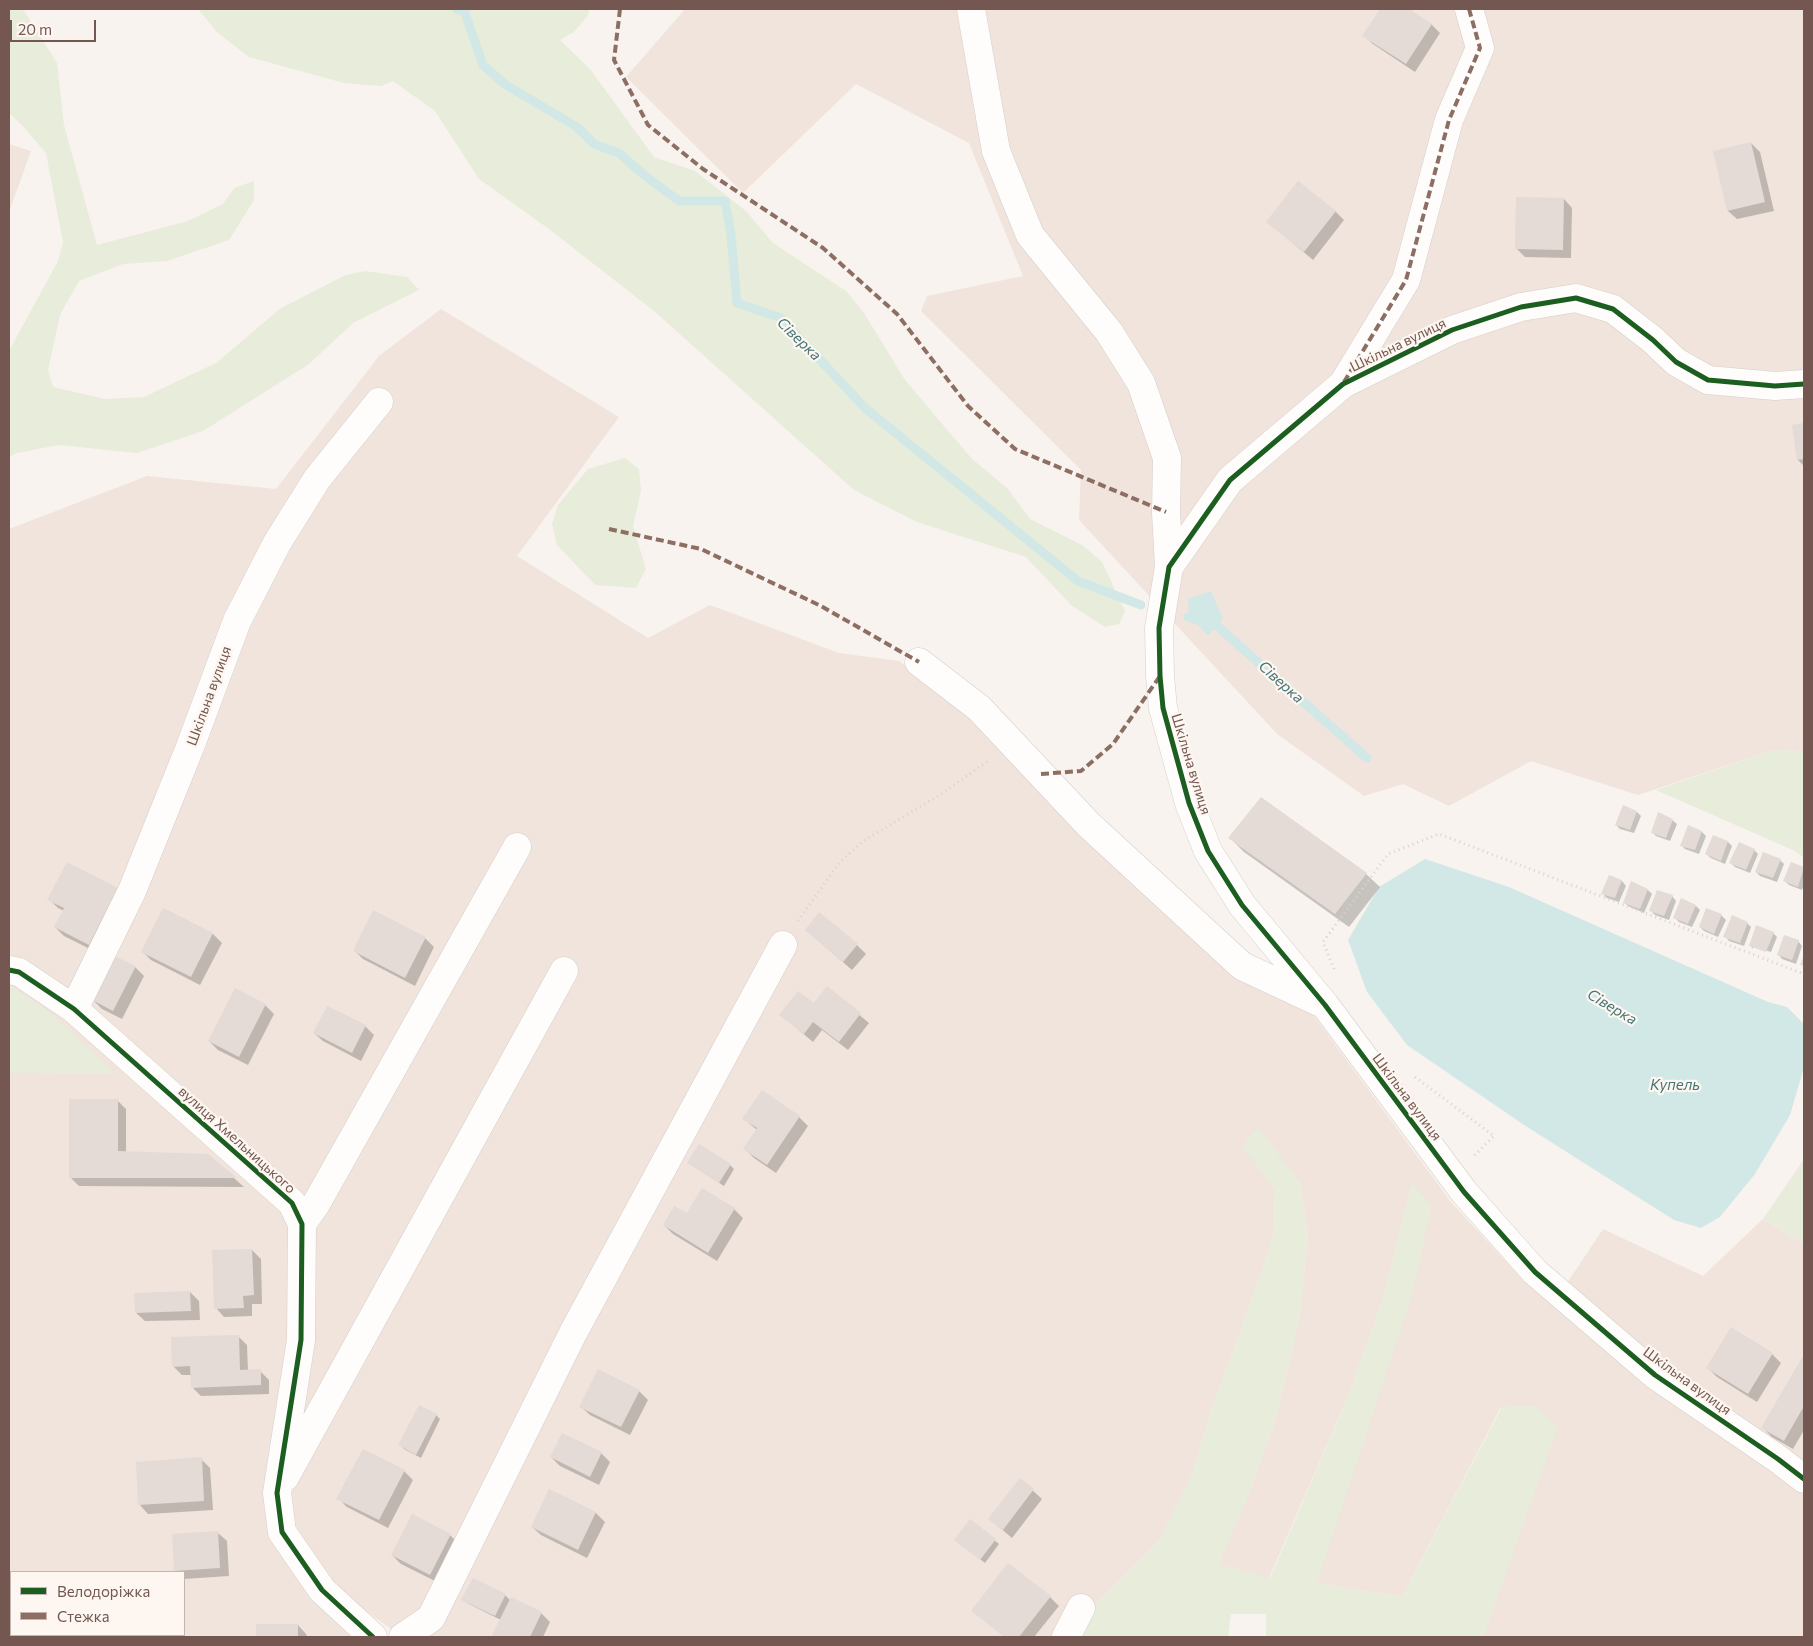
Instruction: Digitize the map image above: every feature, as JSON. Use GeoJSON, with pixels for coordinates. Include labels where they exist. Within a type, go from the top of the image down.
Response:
{"type":"FeatureCollection","features":[{"type":"Feature","properties":{"kind":"street"},"geometry":{"type":"LineString","coordinates":[[971,9],[996,151],[1030,234],[1109,332],[1142,383],[1166,458],[1169,567]]}},
{"type":"Feature","properties":{"kind":"street"},"geometry":{"type":"LineString","coordinates":[[1342,384],[1406,280],[1449,120],[1480,48],[1469,9]]}},
{"type":"Feature","properties":{"kind":"street","name":"Шкільна вулиця"},"geometry":{"type":"LineString","coordinates":[[1804,384],[1775,386],[1708,380],[1676,362],[1653,340],[1612,309],[1576,298],[1521,307],[1452,330],[1342,384],[1230,480],[1169,567],[1159,628],[1163,708],[1189,803],[1208,851],[1242,905],[1325,1005],[1464,1192],[1535,1272],[1654,1374],[1804,1479]]}},
{"type":"Feature","properties":{"kind":"street","name":"Шкільна вулиця"},"geometry":{"type":"LineString","coordinates":[[74,1009],[132,891],[190,747],[237,621],[277,543],[317,479],[379,402]]}},
{"type":"Feature","properties":{"kind":"street","name":"Шкільна вулиця"},"geometry":{"type":"LineString","coordinates":[[918,662],[979,708],[1089,825],[1242,966],[1325,1005]]}},
{"type":"Feature","properties":{"kind":"street"},"geometry":{"type":"LineString","coordinates":[[302,1224],[316,1204],[517,847]]}},
{"type":"Feature","properties":{"kind":"street"},"geometry":{"type":"LineString","coordinates":[[403,1637],[431,1618],[572,1333],[783,945]]}},
{"type":"Feature","properties":{"kind":"street","name":"вулиця Хмельницького"},"geometry":{"type":"LineString","coordinates":[[9,970],[18,972],[74,1009],[292,1203],[302,1224],[301,1340],[277,1493],[282,1532],[322,1590],[373,1637]]}},
{"type":"Feature","properties":{"kind":"street"},"geometry":{"type":"LineString","coordinates":[[277,1493],[564,971]]}},
{"type":"Feature","properties":{"kind":"street"},"geometry":{"type":"LineString","coordinates":[[1066,1637],[1081,1608]]}},
{"type":"Feature","properties":{"kind":"path"},"geometry":{"type":"LineString","coordinates":[[783,945],[839,863],[864,841],[940,795],[1012,743]]}},
{"type":"Feature","properties":{"kind":"path"},"geometry":{"type":"LineString","coordinates":[[1336,973],[1323,942],[1382,862],[1388,854],[1439,834],[1804,974]]}},
{"type":"Feature","properties":{"kind":"path"},"geometry":{"type":"LineString","coordinates":[[1414,1076],[1494,1136],[1453,1177]]}},
{"type":"Feature","properties":{"kind":"shaded area"},"geometry":{"type":"Polygon","coordinates":[[[685,9],[1804,9],[1804,751],[1774,750],[1638,795],[1531,761],[1449,806],[1403,784],[1364,796],[1277,734],[1079,520],[1081,470],[921,311],[927,296],[1023,276],[969,143],[856,84],[743,193],[626,77],[685,9]]]}},
{"type":"Feature","properties":{"kind":"shaded area"},"geometry":{"type":"Polygon","coordinates":[[[9,144],[31,151],[9,212],[9,144]]]}},
{"type":"Feature","properties":{"kind":"shaded area"},"geometry":{"type":"Polygon","coordinates":[[[441,309],[619,417],[517,556],[648,638],[710,605],[839,653],[899,661],[972,719],[1078,834],[1237,973],[1303,1001],[1451,1202],[1524,1281],[1648,1381],[1804,1492],[1804,1637],[1483,1637],[1510,1559],[1501,1407],[1402,1597],[1317,1583],[1412,1184],[1386,1290],[1351,1389],[1269,1578],[1218,1565],[1250,1490],[1275,1421],[1299,1320],[1308,1237],[1300,1183],[1243,1146],[1275,1189],[1274,1232],[1264,1266],[1211,1411],[1192,1475],[1159,1541],[1093,1607],[1056,1637],[399,1637],[398,1634],[341,1593],[292,1528],[285,1492],[313,1222],[9,962],[9,529],[147,476],[276,489],[379,356],[441,309]]]}},
{"type":"Feature","properties":{"kind":"shaded area"},"geometry":{"type":"Polygon","coordinates":[[[9,978],[63,1012],[281,1205],[291,1226],[291,1337],[268,1493],[353,1637],[9,1637],[9,978]]]}},
{"type":"Feature","properties":{"kind":"shaded area"},"geometry":{"type":"Polygon","coordinates":[[[1763,1219],[1804,1244],[1804,1467],[1661,1367],[1565,1286],[1603,1229],[1703,1276],[1763,1219]]]}},
{"type":"Feature","properties":{"kind":"green space"},"geometry":{"type":"Polygon","coordinates":[[[9,9],[23,9],[57,63],[64,125],[97,245],[188,221],[223,204],[234,188],[254,181],[254,200],[229,240],[167,261],[123,264],[79,281],[60,315],[48,370],[53,387],[105,399],[144,397],[216,363],[281,308],[346,275],[365,271],[407,277],[419,290],[353,323],[309,364],[203,431],[137,453],[59,445],[17,453],[9,457],[9,351],[58,261],[63,243],[46,153],[9,113],[9,9]]]}},
{"type":"Feature","properties":{"kind":"green space"},"geometry":{"type":"Polygon","coordinates":[[[198,9],[589,9],[588,15],[574,32],[560,40],[590,69],[654,157],[695,171],[746,211],[773,243],[846,291],[864,313],[905,380],[972,459],[1007,488],[1030,519],[1082,545],[1102,562],[1125,611],[1119,624],[1105,627],[1071,605],[1026,557],[917,522],[854,490],[654,311],[549,229],[479,179],[435,111],[393,81],[381,86],[344,83],[249,57],[218,33],[198,9]]]}},
{"type":"Feature","properties":{"kind":"green space"},"geometry":{"type":"Polygon","coordinates":[[[625,458],[639,469],[641,491],[633,526],[646,569],[636,588],[595,585],[557,545],[552,524],[558,505],[588,469],[625,458]]]}},
{"type":"Feature","properties":{"kind":"green space"},"geometry":{"type":"Polygon","coordinates":[[[1774,750],[1804,751],[1804,858],[1795,851],[1656,790],[1774,750]]]}},
{"type":"Feature","properties":{"kind":"green space"},"geometry":{"type":"Polygon","coordinates":[[[9,985],[40,1005],[116,1074],[9,1073],[9,985]]]}},
{"type":"Feature","properties":{"kind":"green space"},"geometry":{"type":"Polygon","coordinates":[[[1258,1127],[1300,1183],[1308,1237],[1299,1320],[1275,1421],[1250,1490],[1219,1565],[1270,1578],[1351,1389],[1386,1290],[1412,1183],[1432,1206],[1410,1302],[1317,1583],[1402,1597],[1502,1407],[1534,1405],[1558,1427],[1483,1637],[1266,1637],[1266,1614],[1231,1614],[1228,1637],[1076,1637],[1093,1607],[1159,1541],[1192,1475],[1211,1411],[1264,1266],[1274,1232],[1275,1189],[1242,1146],[1258,1127]]]}},
{"type":"Feature","properties":{"kind":"green space"},"geometry":{"type":"Polygon","coordinates":[[[1804,1159],[1804,1244],[1763,1219],[1804,1159]]]}},
{"type":"Feature","properties":{"kind":"water"},"geometry":{"type":"Polygon","coordinates":[[[1211,591],[1223,619],[1208,635],[1189,617],[1188,599],[1211,591]]]}},
{"type":"Feature","properties":{"kind":"water","name":"Купель"},"geometry":{"type":"Polygon","coordinates":[[[1425,859],[1509,887],[1768,1002],[1787,1007],[1804,1024],[1804,1067],[1790,1115],[1755,1174],[1720,1217],[1701,1228],[1674,1220],[1524,1125],[1407,1045],[1367,992],[1348,940],[1379,887],[1425,859]]]}},
{"type":"Feature","properties":{"kind":"building"},"geometry":{"type":"Polygon","coordinates":[[[1380,9],[1409,9],[1432,24],[1406,64],[1362,36],[1380,9]]]}},
{"type":"Feature","properties":{"kind":"building"},"geometry":{"type":"Polygon","coordinates":[[[1751,142],[1765,202],[1727,211],[1713,151],[1751,142]]]}},
{"type":"Feature","properties":{"kind":"building"},"geometry":{"type":"Polygon","coordinates":[[[1298,181],[1336,211],[1304,252],[1266,222],[1298,181]]]}},
{"type":"Feature","properties":{"kind":"building"},"geometry":{"type":"Polygon","coordinates":[[[1516,197],[1564,198],[1563,250],[1515,249],[1516,197]]]}},
{"type":"Feature","properties":{"kind":"building"},"geometry":{"type":"Polygon","coordinates":[[[1804,423],[1804,459],[1797,460],[1792,425],[1804,423]]]}},
{"type":"Feature","properties":{"kind":"building"},"geometry":{"type":"Polygon","coordinates":[[[1261,797],[1367,873],[1335,914],[1228,838],[1261,797]]]}},
{"type":"Feature","properties":{"kind":"building"},"geometry":{"type":"Polygon","coordinates":[[[1623,805],[1637,811],[1630,830],[1615,825],[1623,805]]]}},
{"type":"Feature","properties":{"kind":"building"},"geometry":{"type":"Polygon","coordinates":[[[1658,812],[1673,819],[1666,838],[1651,833],[1658,812]]]}},
{"type":"Feature","properties":{"kind":"building"},"geometry":{"type":"Polygon","coordinates":[[[1688,825],[1702,831],[1695,850],[1680,846],[1688,825]]]}},
{"type":"Feature","properties":{"kind":"building"},"geometry":{"type":"Polygon","coordinates":[[[1713,835],[1728,841],[1721,861],[1705,854],[1713,835]]]}},
{"type":"Feature","properties":{"kind":"building"},"geometry":{"type":"Polygon","coordinates":[[[1739,842],[1755,849],[1746,870],[1729,863],[1739,842]]]}},
{"type":"Feature","properties":{"kind":"building"},"geometry":{"type":"Polygon","coordinates":[[[1763,852],[1781,859],[1773,878],[1755,872],[1763,852]]]}},
{"type":"Feature","properties":{"kind":"building"},"geometry":{"type":"Polygon","coordinates":[[[67,862],[118,888],[89,945],[54,927],[64,908],[47,900],[67,862]]]}},
{"type":"Feature","properties":{"kind":"building"},"geometry":{"type":"Polygon","coordinates":[[[1791,862],[1804,867],[1798,887],[1783,881],[1791,862]]]}},
{"type":"Feature","properties":{"kind":"building"},"geometry":{"type":"Polygon","coordinates":[[[1609,875],[1622,880],[1615,898],[1601,894],[1609,875]]]}},
{"type":"Feature","properties":{"kind":"building"},"geometry":{"type":"Polygon","coordinates":[[[1631,881],[1648,889],[1640,909],[1623,903],[1631,881]]]}},
{"type":"Feature","properties":{"kind":"building"},"geometry":{"type":"Polygon","coordinates":[[[1657,890],[1673,895],[1664,916],[1649,911],[1657,890]]]}},
{"type":"Feature","properties":{"kind":"building"},"geometry":{"type":"Polygon","coordinates":[[[1681,898],[1696,905],[1688,924],[1673,918],[1681,898]]]}},
{"type":"Feature","properties":{"kind":"building"},"geometry":{"type":"Polygon","coordinates":[[[163,908],[213,933],[191,977],[141,952],[163,908]]]}},
{"type":"Feature","properties":{"kind":"building"},"geometry":{"type":"Polygon","coordinates":[[[1706,908],[1722,914],[1714,934],[1699,927],[1706,908]]]}},
{"type":"Feature","properties":{"kind":"building"},"geometry":{"type":"Polygon","coordinates":[[[373,910],[426,937],[405,978],[353,951],[373,910]]]}},
{"type":"Feature","properties":{"kind":"building"},"geometry":{"type":"Polygon","coordinates":[[[819,912],[858,944],[843,962],[805,930],[819,912]]]}},
{"type":"Feature","properties":{"kind":"building"},"geometry":{"type":"Polygon","coordinates":[[[1732,915],[1748,922],[1740,943],[1723,937],[1732,915]]]}},
{"type":"Feature","properties":{"kind":"building"},"geometry":{"type":"Polygon","coordinates":[[[1756,925],[1774,932],[1766,952],[1749,946],[1756,925]]]}},
{"type":"Feature","properties":{"kind":"building"},"geometry":{"type":"Polygon","coordinates":[[[1784,935],[1799,940],[1792,960],[1777,955],[1784,935]]]}},
{"type":"Feature","properties":{"kind":"building"},"geometry":{"type":"Polygon","coordinates":[[[1804,955],[1804,966],[1800,965],[1804,955]]]}},
{"type":"Feature","properties":{"kind":"building"},"geometry":{"type":"Polygon","coordinates":[[[114,956],[136,966],[113,1011],[92,1000],[114,956]]]}},
{"type":"Feature","properties":{"kind":"building"},"geometry":{"type":"Polygon","coordinates":[[[827,986],[861,1013],[839,1042],[813,1022],[804,1034],[779,1015],[798,991],[814,1003],[827,986]]]}},
{"type":"Feature","properties":{"kind":"building"},"geometry":{"type":"Polygon","coordinates":[[[235,988],[266,1004],[239,1057],[208,1041],[235,988]]]}},
{"type":"Feature","properties":{"kind":"building"},"geometry":{"type":"Polygon","coordinates":[[[327,1006],[366,1025],[352,1053],[313,1033],[327,1006]]]}},
{"type":"Feature","properties":{"kind":"building"},"geometry":{"type":"Polygon","coordinates":[[[762,1090],[800,1116],[767,1165],[743,1149],[757,1128],[742,1119],[762,1090]]]}},
{"type":"Feature","properties":{"kind":"building"},"geometry":{"type":"Polygon","coordinates":[[[69,1099],[118,1099],[118,1151],[208,1154],[237,1178],[69,1178],[69,1099]]]}},
{"type":"Feature","properties":{"kind":"building"},"geometry":{"type":"Polygon","coordinates":[[[699,1144],[731,1164],[719,1183],[687,1163],[699,1144]]]}},
{"type":"Feature","properties":{"kind":"building"},"geometry":{"type":"Polygon","coordinates":[[[702,1188],[735,1208],[708,1253],[663,1225],[674,1206],[687,1213],[702,1188]]]}},
{"type":"Feature","properties":{"kind":"building"},"geometry":{"type":"Polygon","coordinates":[[[252,1249],[254,1295],[243,1296],[244,1308],[214,1309],[212,1250],[252,1249]]]}},
{"type":"Feature","properties":{"kind":"building"},"geometry":{"type":"Polygon","coordinates":[[[190,1291],[191,1311],[135,1313],[134,1293],[190,1291]]]}},
{"type":"Feature","properties":{"kind":"building"},"geometry":{"type":"Polygon","coordinates":[[[1731,1327],[1773,1353],[1748,1394],[1706,1368],[1731,1327]]]}},
{"type":"Feature","properties":{"kind":"building"},"geometry":{"type":"Polygon","coordinates":[[[239,1335],[240,1370],[261,1369],[261,1385],[191,1388],[190,1366],[172,1367],[171,1337],[239,1335]]]}},
{"type":"Feature","properties":{"kind":"building"},"geometry":{"type":"Polygon","coordinates":[[[1804,1354],[1804,1406],[1784,1441],[1761,1428],[1804,1354]]]}},
{"type":"Feature","properties":{"kind":"building"},"geometry":{"type":"Polygon","coordinates":[[[598,1369],[640,1390],[621,1427],[579,1407],[598,1369]]]}},
{"type":"Feature","properties":{"kind":"building"},"geometry":{"type":"Polygon","coordinates":[[[419,1405],[437,1414],[416,1455],[398,1445],[419,1405]]]}},
{"type":"Feature","properties":{"kind":"building"},"geometry":{"type":"Polygon","coordinates":[[[562,1433],[602,1452],[590,1477],[550,1457],[562,1433]]]}},
{"type":"Feature","properties":{"kind":"building"},"geometry":{"type":"Polygon","coordinates":[[[363,1449],[405,1470],[379,1520],[336,1499],[363,1449]]]}},
{"type":"Feature","properties":{"kind":"building"},"geometry":{"type":"Polygon","coordinates":[[[202,1457],[204,1501],[138,1505],[136,1462],[202,1457]]]}},
{"type":"Feature","properties":{"kind":"building"},"geometry":{"type":"Polygon","coordinates":[[[1020,1478],[1034,1489],[1003,1530],[988,1519],[1020,1478]]]}},
{"type":"Feature","properties":{"kind":"building"},"geometry":{"type":"Polygon","coordinates":[[[549,1489],[596,1512],[578,1550],[531,1527],[549,1489]]]}},
{"type":"Feature","properties":{"kind":"building"},"geometry":{"type":"Polygon","coordinates":[[[412,1514],[451,1534],[430,1575],[391,1555],[412,1514]]]}},
{"type":"Feature","properties":{"kind":"building"},"geometry":{"type":"Polygon","coordinates":[[[970,1519],[996,1539],[980,1560],[954,1540],[970,1519]]]}},
{"type":"Feature","properties":{"kind":"building"},"geometry":{"type":"Polygon","coordinates":[[[218,1531],[220,1568],[174,1571],[172,1534],[218,1531]]]}},
{"type":"Feature","properties":{"kind":"building"},"geometry":{"type":"Polygon","coordinates":[[[1008,1563],[1051,1596],[1019,1637],[1005,1637],[971,1611],[1008,1563]]]}},
{"type":"Feature","properties":{"kind":"building"},"geometry":{"type":"Polygon","coordinates":[[[473,1578],[506,1594],[495,1616],[461,1600],[473,1578]]]}},
{"type":"Feature","properties":{"kind":"building"},"geometry":{"type":"Polygon","coordinates":[[[511,1597],[542,1612],[530,1637],[491,1637],[511,1597]]]}},
{"type":"Feature","properties":{"kind":"building"},"geometry":{"type":"Polygon","coordinates":[[[256,1624],[298,1624],[298,1637],[256,1637],[256,1624]]]}},
{"type":"Feature","properties":{"kind":"waterway","name":"Сіверка"},"geometry":{"type":"LineString","coordinates":[[457,9],[465,13],[483,65],[506,85],[577,127],[594,144],[619,153],[644,175],[679,201],[725,201],[731,235],[737,303],[781,318],[865,408],[1078,581],[1141,605]]}},
{"type":"Feature","properties":{"kind":"waterway","name":"Сіверка"},"geometry":{"type":"LineString","coordinates":[[1188,617],[1217,626],[1367,758]]}},
{"type":"Feature","properties":{"kind":"marked path"},"geometry":{"type":"LineString","coordinates":[[620,9],[614,60],[648,125],[703,169],[823,248],[897,314],[968,406],[1015,449],[1166,512]]}},
{"type":"Feature","properties":{"kind":"marked path"},"geometry":{"type":"LineString","coordinates":[[1344,382],[1406,280],[1449,120],[1480,48],[1469,9]]}},
{"type":"Feature","properties":{"kind":"marked path"},"geometry":{"type":"LineString","coordinates":[[609,529],[701,549],[821,606],[919,662]]}},
{"type":"Feature","properties":{"kind":"marked path"},"geometry":{"type":"LineString","coordinates":[[1041,774],[1081,771],[1113,744],[1160,676]]}},
{"type":"Feature","properties":{"kind":"cycle path"},"geometry":{"type":"LineString","coordinates":[[1804,384],[1775,386],[1708,380],[1676,362],[1653,340],[1613,309],[1576,298],[1521,307],[1452,330],[1343,384],[1230,480],[1169,567],[1159,628],[1163,708],[1189,803],[1208,851],[1242,905],[1325,1005],[1464,1192],[1535,1272],[1655,1375],[1778,1459],[1804,1479]]}},
{"type":"Feature","properties":{"kind":"cycle path"},"geometry":{"type":"LineString","coordinates":[[9,970],[19,972],[74,1009],[292,1203],[302,1224],[301,1340],[277,1493],[282,1532],[322,1590],[373,1637]]}}]}
